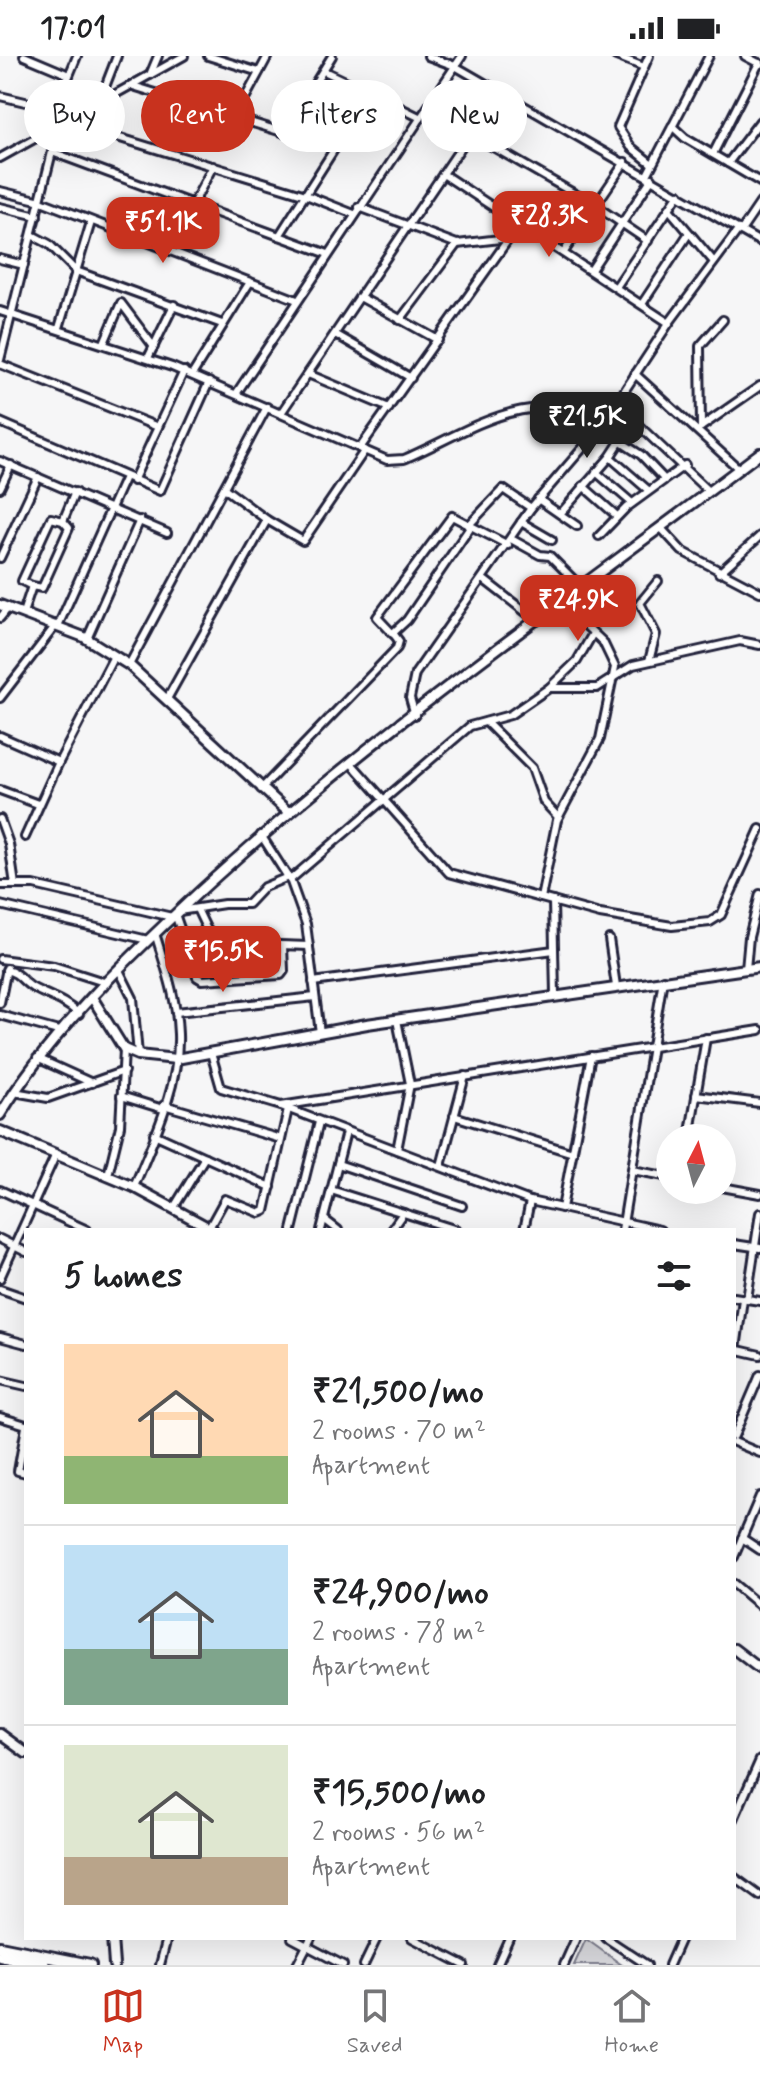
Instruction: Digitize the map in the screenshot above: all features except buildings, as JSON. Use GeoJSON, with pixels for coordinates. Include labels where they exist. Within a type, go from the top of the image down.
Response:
{"type":"FeatureCollection","features":[{"type":"Feature","properties":{"kind":"highway"},"geometry":{"type":"LineString","coordinates":[[0,1947],[90,1965]]}},
{"type":"Feature","properties":{"kind":"highway"},"geometry":{"type":"LineString","coordinates":[[0,1956],[44,1965]]}},
{"type":"Feature","properties":{"kind":"street"},"geometry":{"type":"LineString","coordinates":[[24,56],[69,75]]}},
{"type":"Feature","properties":{"kind":"street"},"geometry":{"type":"LineString","coordinates":[[68,80],[77,56]]}},
{"type":"Feature","properties":{"kind":"street"},"geometry":{"type":"LineString","coordinates":[[108,80],[117,56]]}},
{"type":"Feature","properties":{"kind":"street"},"geometry":{"type":"LineString","coordinates":[[150,76],[158,56]]}},
{"type":"Feature","properties":{"kind":"street"},"geometry":{"type":"LineString","coordinates":[[125,91],[184,56]]}},
{"type":"Feature","properties":{"kind":"street"},"geometry":{"type":"LineString","coordinates":[[208,56],[259,72]]}},
{"type":"Feature","properties":{"kind":"street"},"geometry":{"type":"LineString","coordinates":[[255,80],[268,56]]}},
{"type":"Feature","properties":{"kind":"street"},"geometry":{"type":"LineString","coordinates":[[318,80],[332,56]]}},
{"type":"Feature","properties":{"kind":"street"},"geometry":{"type":"LineString","coordinates":[[428,56],[455,66],[760,242]]}},
{"type":"Feature","properties":{"kind":"street"},"geometry":{"type":"LineString","coordinates":[[446,80],[462,56]]}},
{"type":"Feature","properties":{"kind":"street"},"geometry":{"type":"LineString","coordinates":[[616,56],[644,67]]}},
{"type":"Feature","properties":{"kind":"street"},"geometry":{"type":"LineString","coordinates":[[649,56],[618,127],[631,147],[652,164]]}},
{"type":"Feature","properties":{"kind":"street"},"geometry":{"type":"LineString","coordinates":[[591,270],[623,224],[649,177],[652,164],[709,56]]}},
{"type":"Feature","properties":{"kind":"street"},"geometry":{"type":"LineString","coordinates":[[713,154],[760,64],[745,56]]}},
{"type":"Feature","properties":{"kind":"street"},"geometry":{"type":"LineString","coordinates":[[324,71],[343,80]]}},
{"type":"Feature","properties":{"kind":"street"},"geometry":{"type":"LineString","coordinates":[[133,86],[141,88]]}},
{"type":"Feature","properties":{"kind":"street"},"geometry":{"type":"LineString","coordinates":[[0,96],[24,102]]}},
{"type":"Feature","properties":{"kind":"street"},"geometry":{"type":"LineString","coordinates":[[236,394],[421,118],[405,110]]}},
{"type":"Feature","properties":{"kind":"street"},"geometry":{"type":"LineString","coordinates":[[728,163],[760,121]]}},
{"type":"Feature","properties":{"kind":"street"},"geometry":{"type":"LineString","coordinates":[[672,126],[760,182]]}},
{"type":"Feature","properties":{"kind":"street"},"geometry":{"type":"LineString","coordinates":[[125,139],[306,195],[354,214]]}},
{"type":"Feature","properties":{"kind":"street"},"geometry":{"type":"LineString","coordinates":[[0,158],[24,146]]}},
{"type":"Feature","properties":{"kind":"street"},"geometry":{"type":"LineString","coordinates":[[158,427],[0,362],[52,152],[328,254]]}},
{"type":"Feature","properties":{"kind":"street"},"geometry":{"type":"LineString","coordinates":[[279,236],[332,152]]}},
{"type":"Feature","properties":{"kind":"street"},"geometry":{"type":"LineString","coordinates":[[281,413],[458,152]]}},
{"type":"Feature","properties":{"kind":"street"},"geometry":{"type":"LineString","coordinates":[[502,152],[596,206],[648,241]]}},
{"type":"Feature","properties":{"kind":"street"},"geometry":{"type":"LineString","coordinates":[[564,252],[625,162]]}},
{"type":"Feature","properties":{"kind":"street"},"geometry":{"type":"LineString","coordinates":[[193,204],[213,166]]}},
{"type":"Feature","properties":{"kind":"street"},"geometry":{"type":"LineString","coordinates":[[443,174],[669,323]]}},
{"type":"Feature","properties":{"kind":"street"},"geometry":{"type":"LineString","coordinates":[[0,191],[41,201],[297,300]]}},
{"type":"Feature","properties":{"kind":"street"},"geometry":{"type":"LineString","coordinates":[[616,287],[679,194]]}},
{"type":"Feature","properties":{"kind":"street"},"geometry":{"type":"LineString","coordinates":[[415,715],[410,698],[415,674],[531,508],[600,428],[669,323],[760,203]]}},
{"type":"Feature","properties":{"kind":"street"},"geometry":{"type":"LineString","coordinates":[[0,207],[37,216]]}},
{"type":"Feature","properties":{"kind":"street"},"geometry":{"type":"LineString","coordinates":[[359,207],[457,244],[509,238]]}},
{"type":"Feature","properties":{"kind":"street"},"geometry":{"type":"LineString","coordinates":[[669,209],[714,262]]}},
{"type":"Feature","properties":{"kind":"street"},"geometry":{"type":"LineString","coordinates":[[59,328],[91,222]]}},
{"type":"Feature","properties":{"kind":"street"},"geometry":{"type":"LineString","coordinates":[[224,488],[297,541],[306,540],[389,408],[520,223]]}},
{"type":"Feature","properties":{"kind":"street"},"geometry":{"type":"LineString","coordinates":[[642,304],[689,233]]}},
{"type":"Feature","properties":{"kind":"street"},"geometry":{"type":"LineString","coordinates":[[32,235],[49,244],[76,271],[222,324]]}},
{"type":"Feature","properties":{"kind":"street"},"geometry":{"type":"LineString","coordinates":[[400,320],[457,244]]}},
{"type":"Feature","properties":{"kind":"street"},"geometry":{"type":"LineString","coordinates":[[0,259],[24,265]]}},
{"type":"Feature","properties":{"kind":"street"},"geometry":{"type":"LineString","coordinates":[[192,375],[250,282]]}},
{"type":"Feature","properties":{"kind":"street"},"geometry":{"type":"LineString","coordinates":[[360,297],[438,340]]}},
{"type":"Feature","properties":{"kind":"street"},"geometry":{"type":"LineString","coordinates":[[104,343],[121,303],[154,347]]}},
{"type":"Feature","properties":{"kind":"street"},"geometry":{"type":"LineString","coordinates":[[148,358],[174,305]]}},
{"type":"Feature","properties":{"kind":"street"},"geometry":{"type":"LineString","coordinates":[[0,311],[184,371],[387,460],[404,459],[500,414],[527,409],[564,408],[581,413],[600,428]]}},
{"type":"Feature","properties":{"kind":"street"},"geometry":{"type":"LineString","coordinates":[[699,429],[700,346],[723,320]]}},
{"type":"Feature","properties":{"kind":"street"},"geometry":{"type":"LineString","coordinates":[[335,334],[411,378]]}},
{"type":"Feature","properties":{"kind":"street"},"geometry":{"type":"LineString","coordinates":[[133,481],[184,371]]}},
{"type":"Feature","properties":{"kind":"street"},"geometry":{"type":"LineString","coordinates":[[308,374],[389,408]]}},
{"type":"Feature","properties":{"kind":"street"},"geometry":{"type":"LineString","coordinates":[[635,374],[699,429],[739,469]]}},
{"type":"Feature","properties":{"kind":"street"},"geometry":{"type":"LineString","coordinates":[[0,422],[133,481],[161,490],[209,382]]}},
{"type":"Feature","properties":{"kind":"street"},"geometry":{"type":"LineString","coordinates":[[699,429],[760,386]]}},
{"type":"Feature","properties":{"kind":"street"},"geometry":{"type":"LineString","coordinates":[[616,404],[685,465],[709,492]]}},
{"type":"Feature","properties":{"kind":"street"},"geometry":{"type":"LineString","coordinates":[[129,665],[267,407]]}},
{"type":"Feature","properties":{"kind":"street"},"geometry":{"type":"LineString","coordinates":[[560,514],[610,457],[634,420]]}},
{"type":"Feature","properties":{"kind":"street"},"geometry":{"type":"LineString","coordinates":[[621,442],[641,455],[664,479]]}},
{"type":"Feature","properties":{"kind":"street"},"geometry":{"type":"LineString","coordinates":[[0,1115],[37,1058],[151,936],[287,811],[760,453]]}},
{"type":"Feature","properties":{"kind":"street"},"geometry":{"type":"LineString","coordinates":[[610,457],[648,490]]}},
{"type":"Feature","properties":{"kind":"street"},"geometry":{"type":"LineString","coordinates":[[0,461],[167,533]]}},
{"type":"Feature","properties":{"kind":"street"},"geometry":{"type":"LineString","coordinates":[[0,488],[11,465]]}},
{"type":"Feature","properties":{"kind":"street"},"geometry":{"type":"LineString","coordinates":[[599,536],[632,503],[685,465]]}},
{"type":"Feature","properties":{"kind":"street"},"geometry":{"type":"LineString","coordinates":[[596,472],[632,503]]}},
{"type":"Feature","properties":{"kind":"street"},"geometry":{"type":"LineString","coordinates":[[0,558],[38,477]]}},
{"type":"Feature","properties":{"kind":"street"},"geometry":{"type":"LineString","coordinates":[[0,698],[57,626],[125,477]]}},
{"type":"Feature","properties":{"kind":"street"},"geometry":{"type":"LineString","coordinates":[[583,486],[617,516]]}},
{"type":"Feature","properties":{"kind":"street"},"geometry":{"type":"LineString","coordinates":[[393,634],[470,526],[503,489],[531,508]]}},
{"type":"Feature","properties":{"kind":"street"},"geometry":{"type":"LineString","coordinates":[[63,521],[75,492]]}},
{"type":"Feature","properties":{"kind":"street"},"geometry":{"type":"LineString","coordinates":[[538,499],[577,526]]}},
{"type":"Feature","properties":{"kind":"street"},"geometry":{"type":"LineString","coordinates":[[261,789],[397,648],[399,641],[377,617],[452,516],[540,555],[550,556],[582,588]]}},
{"type":"Feature","properties":{"kind":"street"},"geometry":{"type":"LineString","coordinates":[[51,518],[63,521],[69,528],[42,588],[32,586],[22,581],[51,518]]}},
{"type":"Feature","properties":{"kind":"street"},"geometry":{"type":"LineString","coordinates":[[87,639],[140,520]]}},
{"type":"Feature","properties":{"kind":"street"},"geometry":{"type":"LineString","coordinates":[[167,699],[267,520]]}},
{"type":"Feature","properties":{"kind":"street"},"geometry":{"type":"LineString","coordinates":[[521,522],[552,540]]}},
{"type":"Feature","properties":{"kind":"street"},"geometry":{"type":"LineString","coordinates":[[661,528],[682,551],[760,592]]}},
{"type":"Feature","properties":{"kind":"street"},"geometry":{"type":"LineString","coordinates":[[719,573],[760,536]]}},
{"type":"Feature","properties":{"kind":"street"},"geometry":{"type":"LineString","coordinates":[[483,579],[537,621]]}},
{"type":"Feature","properties":{"kind":"street"},"geometry":{"type":"LineString","coordinates":[[649,661],[656,634],[640,603],[658,581]]}},
{"type":"Feature","properties":{"kind":"street"},"geometry":{"type":"LineString","coordinates":[[23,613],[32,586]]}},
{"type":"Feature","properties":{"kind":"street"},"geometry":{"type":"LineString","coordinates":[[541,898],[558,817],[600,739],[615,675],[611,653],[562,603]]}},
{"type":"Feature","properties":{"kind":"street"},"geometry":{"type":"LineString","coordinates":[[0,618],[4,606],[87,639],[129,665],[287,811]]}},
{"type":"Feature","properties":{"kind":"street"},"geometry":{"type":"LineString","coordinates":[[0,885],[102,899],[175,914],[224,904],[248,904],[264,887],[289,878],[385,802],[466,728],[527,706],[577,661],[592,635]]}},
{"type":"Feature","properties":{"kind":"street"},"geometry":{"type":"LineString","coordinates":[[549,688],[590,689],[627,666],[740,641],[760,645]]}},
{"type":"Feature","properties":{"kind":"street"},"geometry":{"type":"LineString","coordinates":[[25,837],[38,804],[114,656]]}},
{"type":"Feature","properties":{"kind":"street"},"geometry":{"type":"LineString","coordinates":[[486,722],[532,768],[544,802],[558,817]]}},
{"type":"Feature","properties":{"kind":"street"},"geometry":{"type":"LineString","coordinates":[[0,736],[59,762]]}},
{"type":"Feature","properties":{"kind":"street"},"geometry":{"type":"LineString","coordinates":[[351,763],[442,869],[553,901],[672,926],[710,922],[721,915],[760,831]]}},
{"type":"Feature","properties":{"kind":"street"},"geometry":{"type":"LineString","coordinates":[[0,790],[38,804]]}},
{"type":"Feature","properties":{"kind":"street"},"geometry":{"type":"LineString","coordinates":[[0,819],[9,844],[15,885]]}},
{"type":"Feature","properties":{"kind":"street"},"geometry":{"type":"LineString","coordinates":[[261,835],[289,878],[306,924],[320,1033]]}},
{"type":"Feature","properties":{"kind":"street"},"geometry":{"type":"LineString","coordinates":[[746,969],[749,937],[760,894]]}},
{"type":"Feature","properties":{"kind":"street"},"geometry":{"type":"LineString","coordinates":[[553,901],[555,995]]}},
{"type":"Feature","properties":{"kind":"street"},"geometry":{"type":"LineString","coordinates":[[0,905],[151,936]]}},
{"type":"Feature","properties":{"kind":"street"},"geometry":{"type":"LineString","coordinates":[[197,909],[207,930],[223,943],[309,946]]}},
{"type":"Feature","properties":{"kind":"street"},"geometry":{"type":"LineString","coordinates":[[175,914],[197,977],[202,980],[281,975],[284,971],[283,946]]}},
{"type":"Feature","properties":{"kind":"street"},"geometry":{"type":"LineString","coordinates":[[134,1187],[164,1107],[176,1059],[176,1012],[151,936]]}},
{"type":"Feature","properties":{"kind":"street"},"geometry":{"type":"LineString","coordinates":[[609,939],[616,986]]}},
{"type":"Feature","properties":{"kind":"street"},"geometry":{"type":"LineString","coordinates":[[313,982],[554,950]]}},
{"type":"Feature","properties":{"kind":"street"},"geometry":{"type":"LineString","coordinates":[[0,1003],[6,970],[4,960],[54,966],[107,983]]}},
{"type":"Feature","properties":{"kind":"street"},"geometry":{"type":"LineString","coordinates":[[124,1049],[138,1055],[176,1059],[555,995],[760,967]]}},
{"type":"Feature","properties":{"kind":"street"},"geometry":{"type":"LineString","coordinates":[[6,970],[18,973],[31,987],[63,999],[79,1014]]}},
{"type":"Feature","properties":{"kind":"street"},"geometry":{"type":"LineString","coordinates":[[119,970],[133,998],[138,1055]]}},
{"type":"Feature","properties":{"kind":"street"},"geometry":{"type":"LineString","coordinates":[[211,1053],[221,1088],[284,1107],[530,1201],[623,1226],[663,979]]}},
{"type":"Feature","properties":{"kind":"street"},"geometry":{"type":"LineString","coordinates":[[176,1012],[315,997]]}},
{"type":"Feature","properties":{"kind":"street"},"geometry":{"type":"LineString","coordinates":[[93,999],[124,1049],[120,1126],[108,1175]]}},
{"type":"Feature","properties":{"kind":"street"},"geometry":{"type":"LineString","coordinates":[[0,1015],[62,1032]]}},
{"type":"Feature","properties":{"kind":"street"},"geometry":{"type":"LineString","coordinates":[[397,1020],[410,1084],[397,1150]]}},
{"type":"Feature","properties":{"kind":"street"},"geometry":{"type":"LineString","coordinates":[[284,1107],[410,1084],[760,1030]]}},
{"type":"Feature","properties":{"kind":"street"},"geometry":{"type":"LineString","coordinates":[[691,1124],[706,1038]]}},
{"type":"Feature","properties":{"kind":"street"},"geometry":{"type":"LineString","coordinates":[[562,1208],[591,1056]]}},
{"type":"Feature","properties":{"kind":"street"},"geometry":{"type":"LineString","coordinates":[[37,1058],[92,1083]]}},
{"type":"Feature","properties":{"kind":"street"},"geometry":{"type":"LineString","coordinates":[[14,1092],[48,1098],[124,1071]]}},
{"type":"Feature","properties":{"kind":"street"},"geometry":{"type":"LineString","coordinates":[[441,1166],[465,1076]]}},
{"type":"Feature","properties":{"kind":"street"},"geometry":{"type":"LineString","coordinates":[[696,1095],[760,1103]]}},
{"type":"Feature","properties":{"kind":"street"},"geometry":{"type":"LineString","coordinates":[[121,1096],[281,1139]]}},
{"type":"Feature","properties":{"kind":"street"},"geometry":{"type":"LineString","coordinates":[[211,1228],[225,1199],[263,1213],[281,1139],[284,1107]]}},
{"type":"Feature","properties":{"kind":"street"},"geometry":{"type":"LineString","coordinates":[[454,1116],[573,1153]]}},
{"type":"Feature","properties":{"kind":"street"},"geometry":{"type":"LineString","coordinates":[[292,1228],[319,1122]]}},
{"type":"Feature","properties":{"kind":"street"},"geometry":{"type":"LineString","coordinates":[[0,1131],[134,1187],[209,1228]]}},
{"type":"Feature","properties":{"kind":"street"},"geometry":{"type":"LineString","coordinates":[[322,1228],[346,1132]]}},
{"type":"Feature","properties":{"kind":"street"},"geometry":{"type":"LineString","coordinates":[[154,1134],[271,1187]]}},
{"type":"Feature","properties":{"kind":"street"},"geometry":{"type":"LineString","coordinates":[[0,1278],[56,1154]]}},
{"type":"Feature","properties":{"kind":"street"},"geometry":{"type":"LineString","coordinates":[[173,1209],[205,1157]]}},
{"type":"Feature","properties":{"kind":"street"},"geometry":{"type":"LineString","coordinates":[[338,1164],[462,1206]]}},
{"type":"Feature","properties":{"kind":"street"},"geometry":{"type":"LineString","coordinates":[[632,1170],[656,1174]]}},
{"type":"Feature","properties":{"kind":"street"},"geometry":{"type":"LineString","coordinates":[[0,1190],[83,1228]]}},
{"type":"Feature","properties":{"kind":"street"},"geometry":{"type":"LineString","coordinates":[[331,1190],[450,1228]]}},
{"type":"Feature","properties":{"kind":"street"},"geometry":{"type":"LineString","coordinates":[[736,1190],[760,1194]]}},
{"type":"Feature","properties":{"kind":"street"},"geometry":{"type":"LineString","coordinates":[[524,1228],[530,1201]]}},
{"type":"Feature","properties":{"kind":"street"},"geometry":{"type":"LineString","coordinates":[[392,1228],[403,1213]]}},
{"type":"Feature","properties":{"kind":"street"},"geometry":{"type":"LineString","coordinates":[[736,1344],[757,1248],[760,1213]]}},
{"type":"Feature","properties":{"kind":"street"},"geometry":{"type":"LineString","coordinates":[[324,1219],[335,1228]]}},
{"type":"Feature","properties":{"kind":"street"},"geometry":{"type":"LineString","coordinates":[[422,1228],[427,1221]]}},
{"type":"Feature","properties":{"kind":"street"},"geometry":{"type":"LineString","coordinates":[[0,1239],[24,1251]]}},
{"type":"Feature","properties":{"kind":"street"},"geometry":{"type":"LineString","coordinates":[[736,1244],[757,1248]]}},
{"type":"Feature","properties":{"kind":"street"},"geometry":{"type":"LineString","coordinates":[[0,1289],[24,1297]]}},
{"type":"Feature","properties":{"kind":"street"},"geometry":{"type":"LineString","coordinates":[[736,1297],[760,1301]]}},
{"type":"Feature","properties":{"kind":"street"},"geometry":{"type":"LineString","coordinates":[[0,1337],[24,1343]]}},
{"type":"Feature","properties":{"kind":"street"},"geometry":{"type":"LineString","coordinates":[[736,1349],[760,1355]]}},
{"type":"Feature","properties":{"kind":"street"},"geometry":{"type":"LineString","coordinates":[[736,1434],[760,1375]]}},
{"type":"Feature","properties":{"kind":"street"},"geometry":{"type":"LineString","coordinates":[[0,1380],[24,1386]]}},
{"type":"Feature","properties":{"kind":"street"},"geometry":{"type":"LineString","coordinates":[[0,1417],[24,1425]]}},
{"type":"Feature","properties":{"kind":"street"},"geometry":{"type":"LineString","coordinates":[[24,1437],[18,1471],[24,1472]]}},
{"type":"Feature","properties":{"kind":"street"},"geometry":{"type":"LineString","coordinates":[[736,1440],[760,1453]]}},
{"type":"Feature","properties":{"kind":"street"},"geometry":{"type":"LineString","coordinates":[[736,1552],[757,1514],[760,1496]]}},
{"type":"Feature","properties":{"kind":"street"},"geometry":{"type":"LineString","coordinates":[[742,1538],[760,1550]]}},
{"type":"Feature","properties":{"kind":"street"},"geometry":{"type":"LineString","coordinates":[[736,1586],[760,1606]]}},
{"type":"Feature","properties":{"kind":"street"},"geometry":{"type":"LineString","coordinates":[[736,1651],[760,1669]]}},
{"type":"Feature","properties":{"kind":"street"},"geometry":{"type":"LineString","coordinates":[[0,1734],[24,1752]]}},
{"type":"Feature","properties":{"kind":"street"},"geometry":{"type":"LineString","coordinates":[[736,1814],[760,1760]]}},
{"type":"Feature","properties":{"kind":"street"},"geometry":{"type":"LineString","coordinates":[[736,1878],[760,1896]]}},
{"type":"Feature","properties":{"kind":"street"},"geometry":{"type":"LineString","coordinates":[[112,1940],[114,1965]]}},
{"type":"Feature","properties":{"kind":"street"},"geometry":{"type":"LineString","coordinates":[[160,1965],[166,1940]]}},
{"type":"Feature","properties":{"kind":"street"},"geometry":{"type":"LineString","coordinates":[[296,1940],[343,1965]]}},
{"type":"Feature","properties":{"kind":"street"},"geometry":{"type":"LineString","coordinates":[[297,1965],[310,1940]]}},
{"type":"Feature","properties":{"kind":"street"},"geometry":{"type":"LineString","coordinates":[[364,1965],[376,1940]]}},
{"type":"Feature","properties":{"kind":"street"},"geometry":{"type":"LineString","coordinates":[[416,1940],[464,1965]]}},
{"type":"Feature","properties":{"kind":"street"},"geometry":{"type":"LineString","coordinates":[[497,1965],[508,1940]]}},
{"type":"Feature","properties":{"kind":"street"},"geometry":{"type":"LineString","coordinates":[[564,1965],[575,1940]]}},
{"type":"Feature","properties":{"kind":"street"},"geometry":{"type":"LineString","coordinates":[[609,1940],[647,1965]]}},
{"type":"Feature","properties":{"kind":"street"},"geometry":{"type":"LineString","coordinates":[[669,1965],[680,1940]]}},
{"type":"Feature","properties":{"kind":"shaded area"},"geometry":{"type":"Polygon","coordinates":[[[587,1940],[622,1965],[574,1965],[587,1940]]]}}]}
